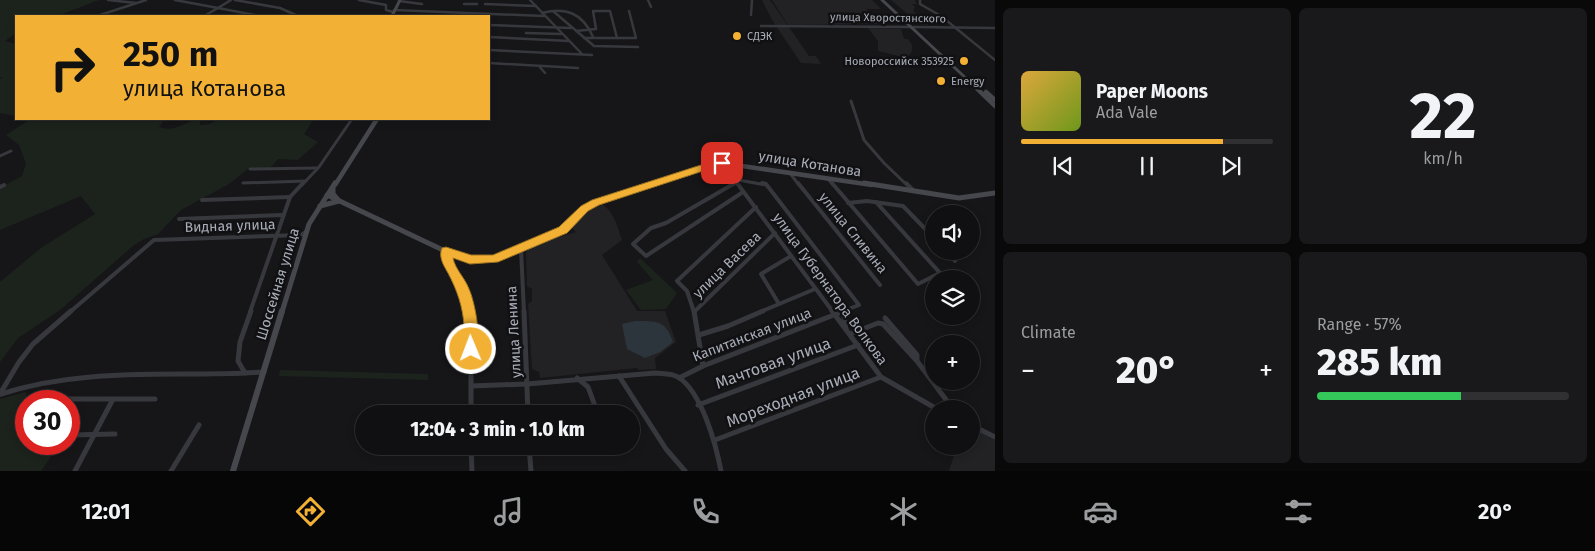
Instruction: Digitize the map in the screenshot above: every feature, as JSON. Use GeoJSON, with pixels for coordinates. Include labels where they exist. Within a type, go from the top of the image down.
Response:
{"type":"FeatureCollection","features":[{"type":"Feature","properties":{"kind":"street"},"geometry":{"type":"LineString","coordinates":[[109,0],[137,4]]}},
{"type":"Feature","properties":{"kind":"street"},"geometry":{"type":"LineString","coordinates":[[100,15],[146,0]]}},
{"type":"Feature","properties":{"kind":"street"},"geometry":{"type":"LineString","coordinates":[[175,0],[255,15]]}},
{"type":"Feature","properties":{"kind":"street"},"geometry":{"type":"LineString","coordinates":[[206,15],[233,0],[280,8],[296,15]]}},
{"type":"Feature","properties":{"kind":"street"},"geometry":{"type":"LineString","coordinates":[[360,0],[386,5],[388,7],[386,10],[393,13],[400,10],[543,15],[562,9],[578,15],[593,37]]}},
{"type":"Feature","properties":{"kind":"street"},"geometry":{"type":"LineString","coordinates":[[377,3],[381,0]]}},
{"type":"Feature","properties":{"kind":"street"},"geometry":{"type":"LineString","coordinates":[[393,13],[400,0],[422,4]]}},
{"type":"Feature","properties":{"kind":"street"},"geometry":{"type":"LineString","coordinates":[[530,0],[583,54]]}},
{"type":"Feature","properties":{"kind":"street"},"geometry":{"type":"LineString","coordinates":[[648,0],[651,7]]}},
{"type":"Feature","properties":{"kind":"street"},"geometry":{"type":"LineString","coordinates":[[751,16],[752,0]]}},
{"type":"Feature","properties":{"kind":"street"},"geometry":{"type":"LineString","coordinates":[[883,0],[995,106]]}},
{"type":"Feature","properties":{"kind":"street"},"geometry":{"type":"LineString","coordinates":[[920,0],[920,4],[934,10],[995,60]]}},
{"type":"Feature","properties":{"kind":"street"},"geometry":{"type":"LineString","coordinates":[[464,4],[477,4]]}},
{"type":"Feature","properties":{"kind":"street"},"geometry":{"type":"LineString","coordinates":[[469,13],[470,4]]}},
{"type":"Feature","properties":{"kind":"street"},"geometry":{"type":"LineString","coordinates":[[485,4],[536,6]]}},
{"type":"Feature","properties":{"kind":"street"},"geometry":{"type":"LineString","coordinates":[[553,11],[594,46],[638,47]]}},
{"type":"Feature","properties":{"kind":"street"},"geometry":{"type":"LineString","coordinates":[[576,31],[596,29],[593,11],[610,11],[617,38]]}},
{"type":"Feature","properties":{"kind":"street"},"geometry":{"type":"LineString","coordinates":[[584,38],[636,38],[629,11]]}},
{"type":"Feature","properties":{"kind":"street"},"geometry":{"type":"LineString","coordinates":[[490,24],[572,28]]}},
{"type":"Feature","properties":{"kind":"street","name":"улица Хворостянского"},"geometry":{"type":"LineString","coordinates":[[760,26],[995,28]]}},
{"type":"Feature","properties":{"kind":"street"},"geometry":{"type":"LineString","coordinates":[[526,32],[562,34]]}},
{"type":"Feature","properties":{"kind":"street"},"geometry":{"type":"LineString","coordinates":[[490,38],[569,41]]}},
{"type":"Feature","properties":{"kind":"street"},"geometry":{"type":"LineString","coordinates":[[926,40],[995,100]]}},
{"type":"Feature","properties":{"kind":"street"},"geometry":{"type":"LineString","coordinates":[[490,50],[592,55]]}},
{"type":"Feature","properties":{"kind":"street"},"geometry":{"type":"LineString","coordinates":[[490,63],[578,68]]}},
{"type":"Feature","properties":{"kind":"street"},"geometry":{"type":"LineString","coordinates":[[539,66],[546,73]]}},
{"type":"Feature","properties":{"kind":"street"},"geometry":{"type":"LineString","coordinates":[[850,101],[864,140],[884,163],[915,191]]}},
{"type":"Feature","properties":{"kind":"street"},"geometry":{"type":"LineString","coordinates":[[245,373],[238,361],[240,342],[290,198],[317,168],[351,120]]}},
{"type":"Feature","properties":{"kind":"street","name":"Шоссейная улица"},"geometry":{"type":"LineString","coordinates":[[233,471],[306,232],[319,206],[376,120]]}},
{"type":"Feature","properties":{"kind":"street"},"geometry":{"type":"LineString","coordinates":[[0,156],[11,151]]}},
{"type":"Feature","properties":{"kind":"street","name":"улица Котанова"},"geometry":{"type":"LineString","coordinates":[[327,195],[446,251],[470,260],[485,260],[494,259],[521,249],[563,230],[584,209],[596,203],[704,167],[722,163],[959,198],[995,194]]}},
{"type":"Feature","properties":{"kind":"street","name":"улица Губернатора Волкова"},"geometry":{"type":"LineString","coordinates":[[722,163],[732,179],[775,233],[834,316],[881,377],[925,402]]}},
{"type":"Feature","properties":{"kind":"street"},"geometry":{"type":"LineString","coordinates":[[250,169],[317,168]]}},
{"type":"Feature","properties":{"kind":"street","name":"улица Сливина"},"geometry":{"type":"LineString","coordinates":[[789,172],[880,285]]}},
{"type":"Feature","properties":{"kind":"street"},"geometry":{"type":"LineString","coordinates":[[826,178],[918,284],[940,273],[940,270],[876,202]]}},
{"type":"Feature","properties":{"kind":"street","name":"Капитанская улица"},"geometry":{"type":"LineString","coordinates":[[680,378],[703,366],[859,305],[766,184],[732,179]]}},
{"type":"Feature","properties":{"kind":"street"},"geometry":{"type":"LineString","coordinates":[[243,183],[306,181]]}},
{"type":"Feature","properties":{"kind":"street"},"geometry":{"type":"LineString","coordinates":[[736,183],[666,223],[651,228],[634,241],[635,246],[646,256],[743,192]]}},
{"type":"Feature","properties":{"kind":"street"},"geometry":{"type":"LineString","coordinates":[[319,206],[339,201],[333,194],[333,187]]}},
{"type":"Feature","properties":{"kind":"street"},"geometry":{"type":"LineString","coordinates":[[202,200],[290,198]]}},
{"type":"Feature","properties":{"kind":"street"},"geometry":{"type":"LineString","coordinates":[[848,203],[876,202],[903,206],[925,229]]}},
{"type":"Feature","properties":{"kind":"street"},"geometry":{"type":"LineString","coordinates":[[703,366],[694,312],[688,295],[678,282],[678,279],[756,208]]}},
{"type":"Feature","properties":{"kind":"street"},"geometry":{"type":"LineString","coordinates":[[179,219],[283,215]]}},
{"type":"Feature","properties":{"kind":"street","name":"Видная улица"},"geometry":{"type":"LineString","coordinates":[[0,393],[19,362],[33,344],[154,240],[301,235],[306,232]]}},
{"type":"Feature","properties":{"kind":"street","name":"улица Васева"},"geometry":{"type":"LineString","coordinates":[[694,312],[775,233]]}},
{"type":"Feature","properties":{"kind":"street","name":"улица Ленина"},"geometry":{"type":"LineString","coordinates":[[521,249],[528,405]]}},
{"type":"Feature","properties":{"kind":"street"},"geometry":{"type":"LineString","coordinates":[[446,251],[447,262],[464,289],[470,317],[472,331],[471,405]]}},
{"type":"Feature","properties":{"kind":"street"},"geometry":{"type":"LineString","coordinates":[[779,304],[761,274],[791,256]]}},
{"type":"Feature","properties":{"kind":"street"},"geometry":{"type":"LineString","coordinates":[[699,335],[722,328],[815,289]]}},
{"type":"Feature","properties":{"kind":"street"},"geometry":{"type":"LineString","coordinates":[[843,312],[848,332],[878,323],[883,324],[918,361],[946,400]]}},
{"type":"Feature","properties":{"kind":"street"},"geometry":{"type":"LineString","coordinates":[[885,318],[917,355],[918,361]]}},
{"type":"Feature","properties":{"kind":"street","name":"Мачтовая улица"},"geometry":{"type":"LineString","coordinates":[[698,405],[858,345]]}},
{"type":"Feature","properties":{"kind":"street"},"geometry":{"type":"LineString","coordinates":[[0,393],[22,387],[82,377],[162,373],[264,372]]}},
{"type":"Feature","properties":{"kind":"street"},"geometry":{"type":"LineString","coordinates":[[471,386],[527,384],[577,378],[655,373],[673,375],[680,378],[698,405],[714,440],[721,471]]}},
{"type":"Feature","properties":{"kind":"street"},"geometry":{"type":"LineString","coordinates":[[619,376],[666,449],[685,471]]}},
{"type":"Feature","properties":{"kind":"street","name":"Мореходная улица"},"geometry":{"type":"LineString","coordinates":[[714,440],[881,377]]}},
{"type":"Feature","properties":{"kind":"street"},"geometry":{"type":"LineString","coordinates":[[577,378],[588,387],[595,405]]}},
{"type":"Feature","properties":{"kind":"street"},"geometry":{"type":"LineString","coordinates":[[80,400],[155,399]]}},
{"type":"Feature","properties":{"kind":"street"},"geometry":{"type":"LineString","coordinates":[[75,471],[112,401]]}},
{"type":"Feature","properties":{"kind":"street"},"geometry":{"type":"LineString","coordinates":[[171,471],[199,425]]}},
{"type":"Feature","properties":{"kind":"street"},"geometry":{"type":"LineString","coordinates":[[980,430],[995,438]]}},
{"type":"Feature","properties":{"kind":"street"},"geometry":{"type":"LineString","coordinates":[[80,435],[116,434]]}},
{"type":"Feature","properties":{"kind":"street"},"geometry":{"type":"LineString","coordinates":[[471,455],[472,471]]}},
{"type":"Feature","properties":{"kind":"street"},"geometry":{"type":"LineString","coordinates":[[530,455],[531,471]]}},
{"type":"Feature","properties":{"kind":"shaded area"},"geometry":{"type":"Polygon","coordinates":[[[0,0],[99,0],[60,15],[15,15],[15,34],[5,41],[15,44],[15,116],[0,113],[0,79],[2,78],[0,77],[0,0]]]}},
{"type":"Feature","properties":{"kind":"shaded area"},"geometry":{"type":"Polygon","coordinates":[[[762,0],[770,0],[809,56],[816,56],[821,64],[801,63],[772,20],[762,0]]]}},
{"type":"Feature","properties":{"kind":"shaded area"},"geometry":{"type":"Polygon","coordinates":[[[772,0],[872,0],[881,9],[866,9],[881,24],[788,25],[772,0]]]}},
{"type":"Feature","properties":{"kind":"shaded area"},"geometry":{"type":"Polygon","coordinates":[[[891,0],[915,0],[917,4],[912,4],[915,7],[913,11],[929,25],[921,25],[891,0]]]}},
{"type":"Feature","properties":{"kind":"shaded area"},"geometry":{"type":"Polygon","coordinates":[[[868,28],[901,29],[904,39],[908,39],[912,45],[912,51],[907,58],[878,51],[878,41],[868,28]]]}},
{"type":"Feature","properties":{"kind":"shaded area"},"geometry":{"type":"Polygon","coordinates":[[[29,120],[164,120],[159,127],[171,129],[196,120],[200,120],[200,125],[218,120],[313,120],[304,134],[318,142],[298,160],[278,159],[270,168],[248,169],[229,184],[181,210],[158,234],[134,245],[60,310],[18,338],[0,362],[0,282],[41,248],[95,214],[81,196],[0,230],[0,188],[22,176],[26,164],[19,145],[6,135],[29,120]]]}},
{"type":"Feature","properties":{"kind":"shaded area"},"geometry":{"type":"Polygon","coordinates":[[[601,203],[609,210],[615,220],[622,240],[602,255],[637,311],[665,311],[676,342],[655,358],[656,369],[639,370],[637,368],[540,378],[539,372],[532,369],[528,304],[532,301],[532,289],[527,286],[526,252],[536,244],[576,232],[571,227],[588,211],[601,203]]]}},
{"type":"Feature","properties":{"kind":"shaded area"},"geometry":{"type":"Polygon","coordinates":[[[640,258],[677,293],[666,309],[641,310],[626,290],[653,280],[637,262],[640,258]]]}},
{"type":"Feature","properties":{"kind":"shaded area"},"geometry":{"type":"Polygon","coordinates":[[[635,321],[659,323],[667,329],[673,342],[660,352],[645,358],[627,349],[622,324],[635,321]]]}},
{"type":"Feature","properties":{"kind":"shaded area"},"geometry":{"type":"Polygon","coordinates":[[[280,370],[428,374],[428,380],[279,376],[280,370]]]}},
{"type":"Feature","properties":{"kind":"shaded area"},"geometry":{"type":"Polygon","coordinates":[[[15,395],[15,455],[52,455],[41,471],[0,471],[0,399],[15,395]]]}},
{"type":"Feature","properties":{"kind":"shaded area"},"geometry":{"type":"Polygon","coordinates":[[[980,432],[995,440],[995,471],[949,471],[954,455],[980,455],[980,432]]]}},
{"type":"Feature","properties":{"kind":"place","name":"СДЭК"},"geometry":{"type":"Point","coordinates":[737,36]}},
{"type":"Feature","properties":{"kind":"place","name":"Новороссийск 353925"},"geometry":{"type":"Point","coordinates":[964,61]}},
{"type":"Feature","properties":{"kind":"place","name":"Energy"},"geometry":{"type":"Point","coordinates":[941,81]}},
{"type":"Feature","properties":{"kind":"route"},"geometry":{"type":"LineString","coordinates":[[471,349],[472,331],[464,289],[447,262],[446,251],[470,260],[494,259],[558,233],[584,209],[596,203],[646,185],[722,163]]}}]}
